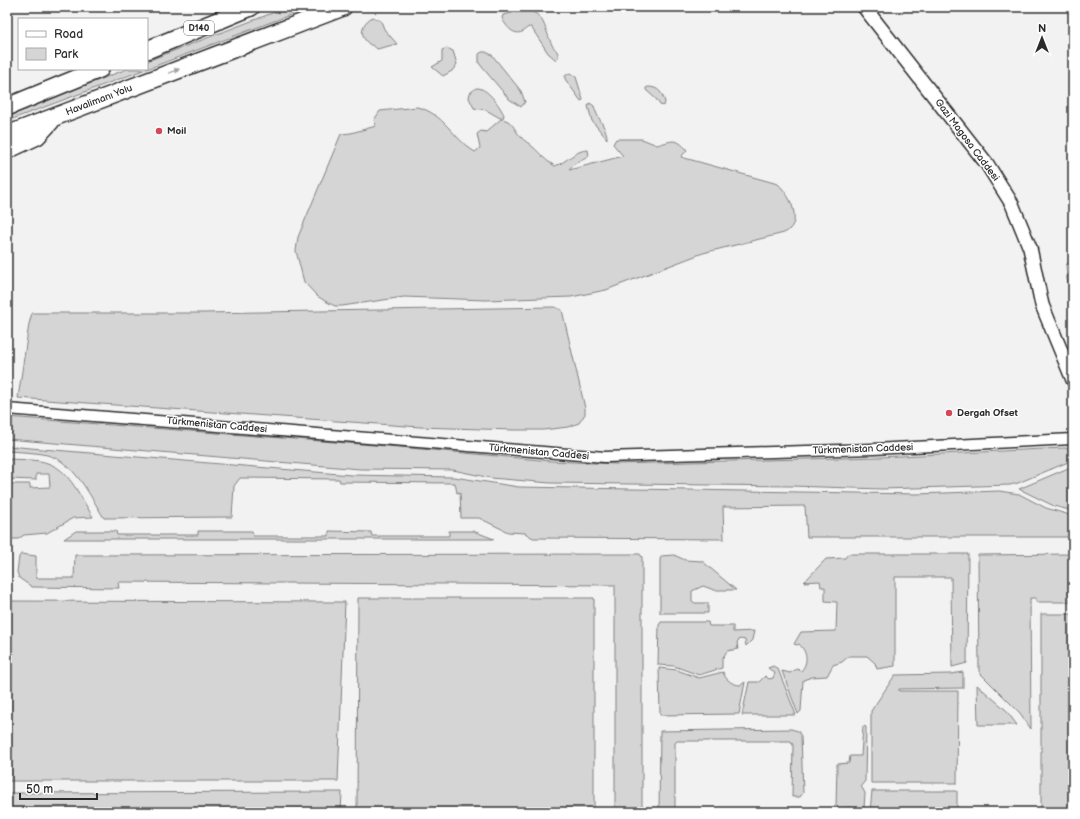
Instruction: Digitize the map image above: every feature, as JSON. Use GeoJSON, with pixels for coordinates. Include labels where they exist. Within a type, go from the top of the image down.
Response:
{"type":"FeatureCollection","features":[{"type":"Feature","properties":{"kind":"highway","name":"D140"},"geometry":{"type":"LineString","coordinates":[[148,50],[252,7]]}},
{"type":"Feature","properties":{"kind":"highway","name":"Havalimanı Yolu"},"geometry":{"type":"LineString","coordinates":[[7,135],[343,7]]}},
{"type":"Feature","properties":{"kind":"highway"},"geometry":{"type":"LineString","coordinates":[[7,107],[98,70]]}},
{"type":"Feature","properties":{"kind":"highway"},"geometry":{"type":"LineString","coordinates":[[7,94],[74,80]]}},
{"type":"Feature","properties":{"kind":"highway"},"geometry":{"type":"LineString","coordinates":[[7,150],[37,136],[55,117]]}},
{"type":"Feature","properties":{"kind":"street","name":"Gazi Magosa Caddesi"},"geometry":{"type":"LineString","coordinates":[[864,7],[987,164],[1008,198],[1020,222],[1030,248],[1038,291],[1046,318],[1073,380]]}},
{"type":"Feature","properties":{"kind":"street","name":"Türkmenistan Caddesi"},"geometry":{"type":"LineString","coordinates":[[7,409],[612,457],[873,449],[1073,439]]}},
{"type":"Feature","properties":{"kind":"green space"},"geometry":{"type":"Polygon","coordinates":[[[288,7],[311,7],[148,69],[148,61],[288,7]]]}},
{"type":"Feature","properties":{"kind":"green space"},"geometry":{"type":"Polygon","coordinates":[[[525,10],[537,14],[540,18],[552,45],[557,52],[558,58],[556,60],[548,53],[531,27],[519,33],[513,31],[505,24],[502,18],[503,15],[525,10]]]}},
{"type":"Feature","properties":{"kind":"green space"},"geometry":{"type":"Polygon","coordinates":[[[373,17],[381,21],[384,29],[397,44],[377,49],[369,44],[363,37],[363,29],[366,22],[373,17]]]}},
{"type":"Feature","properties":{"kind":"green space"},"geometry":{"type":"Polygon","coordinates":[[[447,48],[453,51],[457,64],[452,71],[443,76],[432,67],[442,61],[442,50],[447,48]]]}},
{"type":"Feature","properties":{"kind":"green space"},"geometry":{"type":"Polygon","coordinates":[[[482,52],[492,55],[521,91],[525,102],[521,107],[509,99],[479,63],[479,54],[482,52]]]}},
{"type":"Feature","properties":{"kind":"green space"},"geometry":{"type":"Polygon","coordinates":[[[124,70],[143,70],[7,121],[7,115],[124,70]]]}},
{"type":"Feature","properties":{"kind":"green space"},"geometry":{"type":"Polygon","coordinates":[[[570,73],[576,77],[583,100],[581,101],[565,79],[565,76],[570,73]]]}},
{"type":"Feature","properties":{"kind":"green space"},"geometry":{"type":"Polygon","coordinates":[[[648,87],[655,88],[660,91],[665,102],[664,106],[660,105],[646,90],[648,87]]]}},
{"type":"Feature","properties":{"kind":"green space"},"geometry":{"type":"Polygon","coordinates":[[[476,88],[484,91],[493,98],[504,115],[503,118],[500,118],[486,110],[474,108],[469,98],[470,93],[476,88]]]}},
{"type":"Feature","properties":{"kind":"green space"},"geometry":{"type":"Polygon","coordinates":[[[590,103],[594,106],[606,131],[607,139],[592,121],[588,106],[590,103]]]}},
{"type":"Feature","properties":{"kind":"green space"},"geometry":{"type":"Polygon","coordinates":[[[417,107],[426,110],[441,120],[467,147],[475,152],[480,148],[477,134],[481,131],[486,132],[501,119],[508,121],[522,138],[555,166],[579,152],[588,150],[589,156],[573,165],[569,170],[623,156],[613,144],[616,139],[642,139],[657,145],[674,141],[680,143],[687,150],[681,157],[778,184],[791,202],[794,217],[793,223],[790,229],[784,233],[703,253],[606,290],[571,297],[486,300],[404,297],[335,306],[317,296],[304,282],[296,251],[298,237],[341,134],[351,133],[376,126],[374,120],[380,111],[417,107]]]}},
{"type":"Feature","properties":{"kind":"green space"},"geometry":{"type":"Polygon","coordinates":[[[1073,258],[1073,300],[1067,279],[1066,265],[1073,258]]]}},
{"type":"Feature","properties":{"kind":"green space"},"geometry":{"type":"Polygon","coordinates":[[[555,307],[562,310],[585,408],[585,414],[579,423],[568,427],[543,430],[513,430],[420,427],[18,398],[32,313],[203,313],[555,307]]]}},
{"type":"Feature","properties":{"kind":"green space"},"geometry":{"type":"Polygon","coordinates":[[[7,417],[399,447],[551,461],[616,464],[880,457],[1063,448],[1073,448],[1073,460],[1010,485],[882,489],[791,486],[550,483],[491,478],[453,470],[360,469],[7,439],[7,417]]]}},
{"type":"Feature","properties":{"kind":"green space"},"geometry":{"type":"Polygon","coordinates":[[[7,446],[351,475],[454,477],[519,487],[917,494],[999,491],[1019,494],[1046,508],[1073,516],[1073,537],[807,537],[805,506],[723,507],[724,539],[533,538],[525,533],[508,532],[479,518],[461,518],[460,492],[457,493],[455,483],[340,482],[339,479],[240,478],[234,486],[232,517],[104,518],[80,480],[65,464],[47,455],[7,451],[7,446]]]}},
{"type":"Feature","properties":{"kind":"green space"},"geometry":{"type":"Polygon","coordinates":[[[7,459],[45,462],[62,471],[72,483],[93,517],[73,518],[47,533],[24,535],[18,539],[7,539],[7,484],[30,484],[30,488],[50,487],[49,474],[36,474],[36,480],[7,479],[7,459]]]}},
{"type":"Feature","properties":{"kind":"green space"},"geometry":{"type":"Polygon","coordinates":[[[1073,466],[1073,511],[1054,506],[1019,489],[1073,466]]]}},
{"type":"Feature","properties":{"kind":"green space"},"geometry":{"type":"Polygon","coordinates":[[[76,531],[116,531],[117,535],[198,535],[198,531],[252,531],[253,536],[329,536],[329,531],[371,532],[372,536],[449,536],[449,531],[473,531],[494,539],[64,539],[76,531]]]}},
{"type":"Feature","properties":{"kind":"green space"},"geometry":{"type":"Polygon","coordinates":[[[21,554],[36,556],[36,578],[74,578],[75,555],[640,554],[642,557],[642,812],[615,812],[615,585],[118,582],[119,588],[32,587],[19,578],[17,572],[19,557],[21,554]]]}},
{"type":"Feature","properties":{"kind":"green space"},"geometry":{"type":"Polygon","coordinates":[[[848,554],[968,554],[967,663],[952,667],[951,577],[895,577],[895,666],[877,669],[875,663],[867,656],[849,656],[842,662],[833,665],[827,676],[812,677],[803,680],[801,711],[798,714],[782,671],[790,673],[797,669],[801,671],[804,668],[806,657],[804,650],[799,644],[794,644],[801,632],[836,631],[837,602],[825,601],[825,587],[821,587],[820,581],[804,582],[826,559],[845,558],[848,554]]]}},
{"type":"Feature","properties":{"kind":"green space"},"geometry":{"type":"Polygon","coordinates":[[[1073,554],[1073,602],[1036,602],[1036,598],[1030,598],[1031,729],[1020,713],[979,672],[978,555],[1073,554]]]}},
{"type":"Feature","properties":{"kind":"green space"},"geometry":{"type":"Polygon","coordinates":[[[674,555],[685,560],[702,561],[736,590],[714,590],[703,586],[692,591],[692,601],[695,603],[708,603],[708,613],[660,613],[660,560],[661,556],[674,555]]]}},
{"type":"Feature","properties":{"kind":"green space"},"geometry":{"type":"Polygon","coordinates":[[[358,598],[594,598],[594,812],[357,812],[358,598]]]}},
{"type":"Feature","properties":{"kind":"green space"},"geometry":{"type":"Polygon","coordinates":[[[7,601],[345,602],[338,781],[7,781],[7,601]]]}},
{"type":"Feature","properties":{"kind":"green space"},"geometry":{"type":"Polygon","coordinates":[[[1041,614],[1073,614],[1073,812],[1041,812],[1041,614]]]}},
{"type":"Feature","properties":{"kind":"green space"},"geometry":{"type":"Polygon","coordinates":[[[661,622],[708,622],[709,626],[733,626],[733,632],[754,631],[752,640],[746,646],[745,640],[740,639],[737,642],[738,649],[727,651],[722,659],[722,668],[699,675],[674,666],[658,665],[659,625],[661,622]]]}},
{"type":"Feature","properties":{"kind":"green space"},"geometry":{"type":"Polygon","coordinates":[[[773,666],[778,669],[796,715],[742,715],[749,682],[759,682],[765,676],[769,679],[773,678],[775,673],[768,668],[773,666]]]}},
{"type":"Feature","properties":{"kind":"green space"},"geometry":{"type":"Polygon","coordinates":[[[659,668],[677,670],[699,678],[723,672],[727,679],[732,683],[741,685],[745,682],[739,714],[660,715],[659,668]]]}},
{"type":"Feature","properties":{"kind":"green space"},"geometry":{"type":"Polygon","coordinates":[[[963,672],[963,688],[899,689],[899,691],[958,691],[957,783],[871,783],[871,711],[895,675],[951,674],[963,672]]]}},
{"type":"Feature","properties":{"kind":"green space"},"geometry":{"type":"Polygon","coordinates":[[[977,685],[1005,709],[1017,725],[978,725],[977,685]]]}},
{"type":"Feature","properties":{"kind":"green space"},"geometry":{"type":"Polygon","coordinates":[[[863,726],[866,727],[865,781],[861,786],[865,793],[864,808],[862,811],[849,807],[840,809],[836,807],[837,764],[849,763],[850,756],[861,756],[863,726]]]}},
{"type":"Feature","properties":{"kind":"green space"},"geometry":{"type":"Polygon","coordinates":[[[791,729],[798,731],[801,736],[803,793],[800,797],[792,797],[793,745],[791,741],[677,741],[675,743],[675,812],[659,812],[660,731],[791,729]]]}},
{"type":"Feature","properties":{"kind":"green space"},"geometry":{"type":"Polygon","coordinates":[[[872,791],[957,791],[957,812],[870,812],[872,791]]]}},
{"type":"Feature","properties":{"kind":"green space"},"geometry":{"type":"Polygon","coordinates":[[[342,792],[341,812],[7,812],[7,793],[342,792]]]}},
{"type":"Feature","properties":{"kind":"place","name":"Moil"},"geometry":{"type":"Point","coordinates":[159,131]}},
{"type":"Feature","properties":{"kind":"place","name":"Dergah Ofset"},"geometry":{"type":"Point","coordinates":[949,413]}}]}
